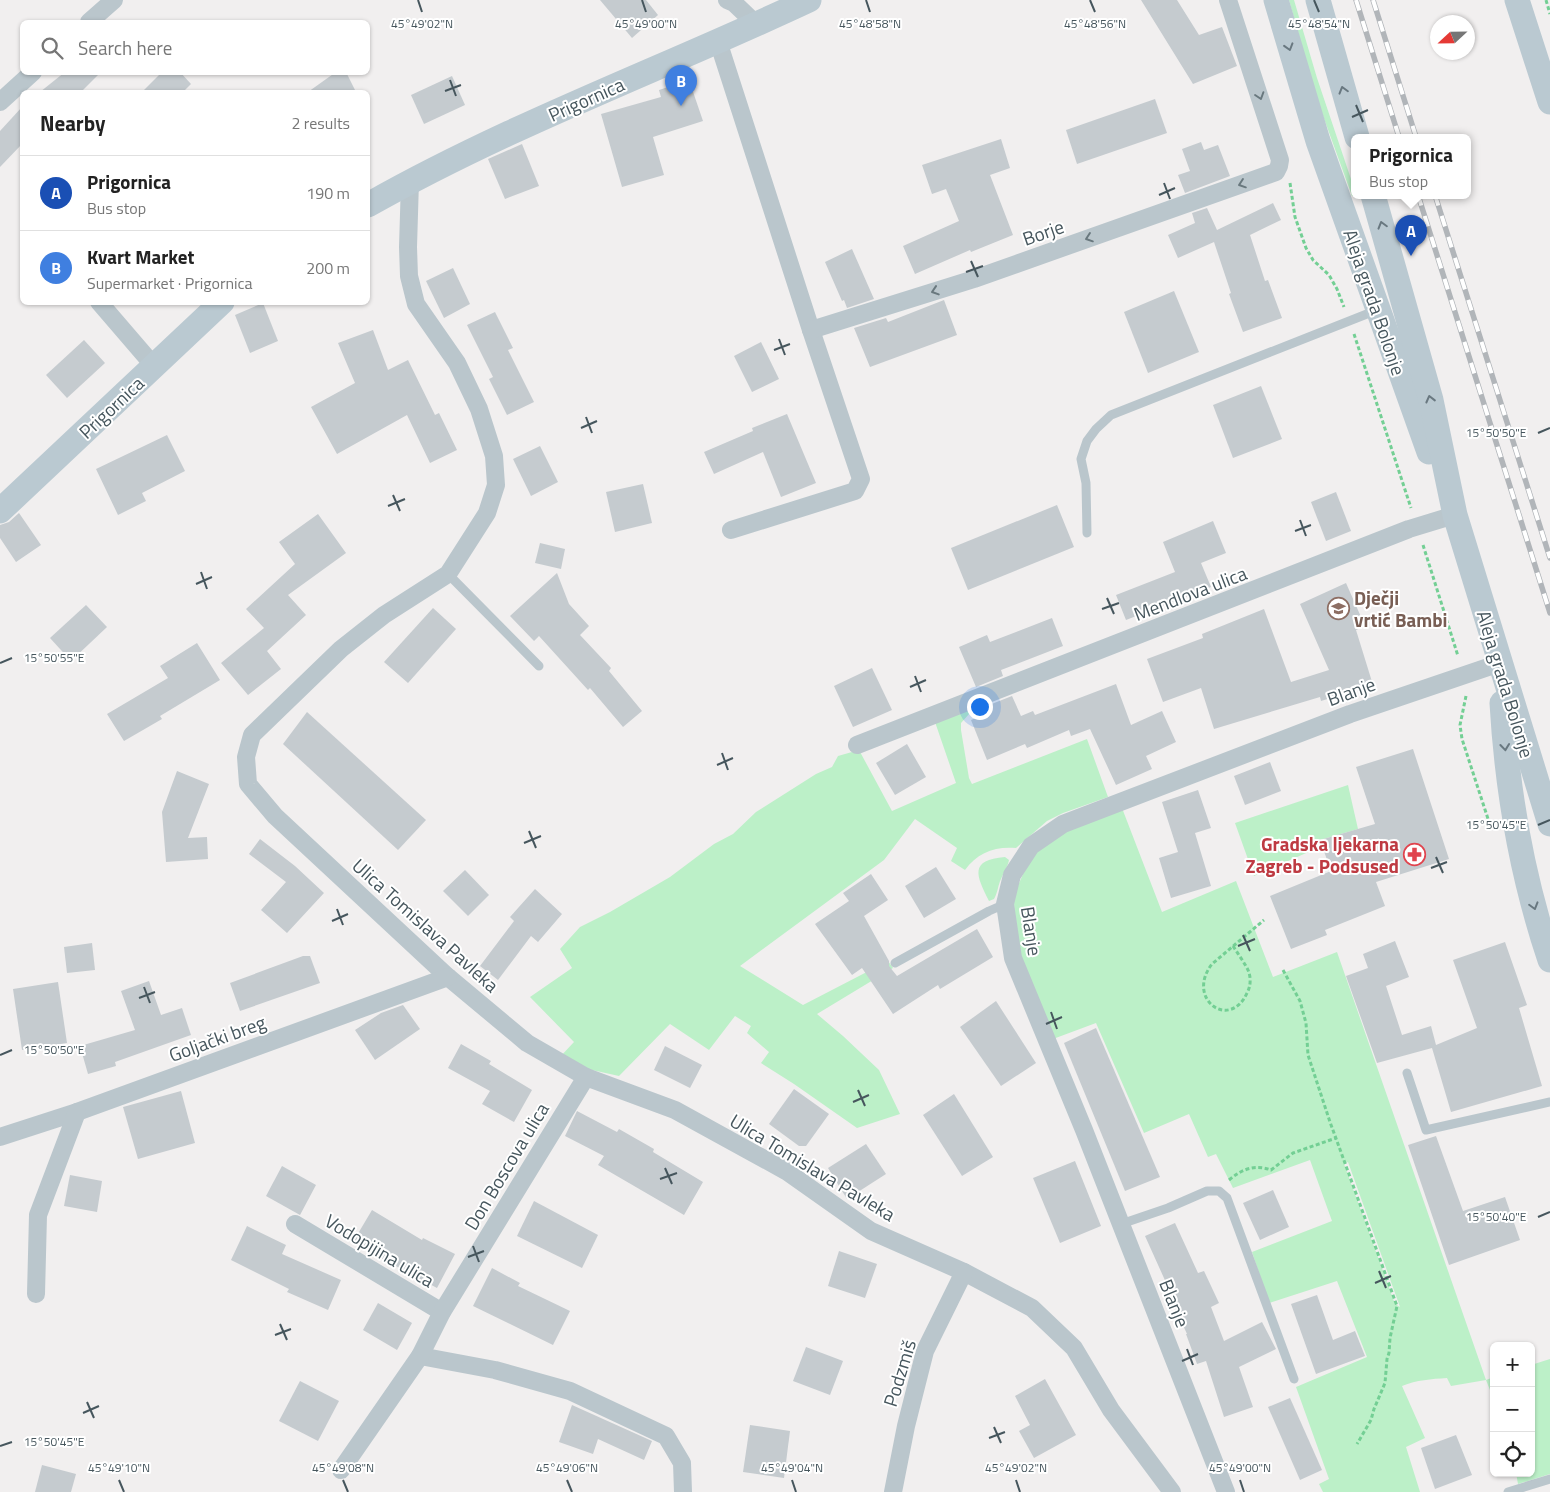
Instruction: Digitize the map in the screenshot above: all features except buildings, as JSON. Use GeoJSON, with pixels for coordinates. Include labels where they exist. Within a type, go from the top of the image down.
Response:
{"type":"FeatureCollection","features":[{"type":"Feature","properties":{"kind":"main road","name":"Prigornica"},"geometry":{"type":"LineString","coordinates":[[370,204],[410,181],[511,132],[809,0]]}},
{"type":"Feature","properties":{"kind":"main road","name":"Aleja grada Bolonje"},"geometry":{"type":"LineString","coordinates":[[1276,0],[1318,142],[1428,451],[1455,515]]}},
{"type":"Feature","properties":{"kind":"main road"},"geometry":{"type":"LineString","coordinates":[[1318,0],[1355,134]]}},
{"type":"Feature","properties":{"kind":"main road"},"geometry":{"type":"LineString","coordinates":[[1517,0],[1550,102]]}},
{"type":"Feature","properties":{"kind":"main road","name":"Aleja grada Bolonje"},"geometry":{"type":"LineString","coordinates":[[1374,199],[1431,400],[1455,515],[1550,824]]}},
{"type":"Feature","properties":{"kind":"main road","name":"Prigornica"},"geometry":{"type":"LineString","coordinates":[[0,511],[219,305]]}},
{"type":"Feature","properties":{"kind":"main road"},"geometry":{"type":"LineString","coordinates":[[1500,663],[1505,749],[1518,839],[1528,886],[1550,960]]}},
{"type":"Feature","properties":{"kind":"street"},"geometry":{"type":"LineString","coordinates":[[91,20],[114,0]]}},
{"type":"Feature","properties":{"kind":"street"},"geometry":{"type":"LineString","coordinates":[[727,0],[734,3],[757,24]]}},
{"type":"Feature","properties":{"kind":"street"},"geometry":{"type":"LineString","coordinates":[[1228,0],[1280,160]]}},
{"type":"Feature","properties":{"kind":"street"},"geometry":{"type":"LineString","coordinates":[[718,41],[861,479],[855,491],[731,530]]}},
{"type":"Feature","properties":{"kind":"street"},"geometry":{"type":"LineString","coordinates":[[0,102],[30,75]]}},
{"type":"Feature","properties":{"kind":"street","name":"Borje"},"geometry":{"type":"LineString","coordinates":[[811,330],[974,279],[1272,174],[1280,166],[1280,160]]}},
{"type":"Feature","properties":{"kind":"street","name":"Ulica Tomislava Pavleka"},"geometry":{"type":"LineString","coordinates":[[410,181],[409,276],[416,304],[457,364],[479,408],[494,456],[496,485],[487,513],[448,574],[384,615],[341,649],[252,735],[246,757],[248,784],[275,816],[448,977],[527,1043],[586,1077],[675,1110],[786,1171],[872,1231],[964,1272],[1032,1308],[1074,1348],[1111,1410],[1172,1492]]}},
{"type":"Feature","properties":{"kind":"street"},"geometry":{"type":"LineString","coordinates":[[102,305],[154,366]]}},
{"type":"Feature","properties":{"kind":"street","name":"Mendlova ulica"},"geometry":{"type":"LineString","coordinates":[[856,745],[1417,526],[1455,515]]}},
{"type":"Feature","properties":{"kind":"street","name":"Blanje"},"geometry":{"type":"LineString","coordinates":[[1226,1492],[1121,1224],[1013,958],[1005,904],[1012,875],[1031,846],[1063,824],[1350,714],[1500,663]]}},
{"type":"Feature","properties":{"kind":"street","name":"Goljački breg"},"geometry":{"type":"LineString","coordinates":[[0,1137],[77,1112],[448,977]]}},
{"type":"Feature","properties":{"kind":"street","name":"Don Boscova ulica"},"geometry":{"type":"LineString","coordinates":[[341,1470],[420,1356],[442,1312],[586,1077]]}},
{"type":"Feature","properties":{"kind":"street"},"geometry":{"type":"LineString","coordinates":[[36,1294],[38,1215],[77,1112]]}},
{"type":"Feature","properties":{"kind":"street","name":"Vodopijina ulica"},"geometry":{"type":"LineString","coordinates":[[295,1224],[442,1312]]}},
{"type":"Feature","properties":{"kind":"street","name":"Podzmiš"},"geometry":{"type":"LineString","coordinates":[[893,1492],[906,1426],[925,1351],[964,1272]]}},
{"type":"Feature","properties":{"kind":"street"},"geometry":{"type":"LineString","coordinates":[[420,1356],[495,1370],[570,1392],[666,1436],[682,1463],[683,1492]]}},
{"type":"Feature","properties":{"kind":"lane"},"geometry":{"type":"LineString","coordinates":[[1087,533],[1086,483],[1081,459],[1087,441],[1096,429],[1111,415],[1377,310]]}},
{"type":"Feature","properties":{"kind":"lane"},"geometry":{"type":"LineString","coordinates":[[448,574],[539,666]]}},
{"type":"Feature","properties":{"kind":"lane"},"geometry":{"type":"LineString","coordinates":[[894,963],[989,910],[1005,904]]}},
{"type":"Feature","properties":{"kind":"lane"},"geometry":{"type":"LineString","coordinates":[[1408,1073],[1426,1130],[1550,1102]]}},
{"type":"Feature","properties":{"kind":"lane"},"geometry":{"type":"LineString","coordinates":[[1121,1224],[1168,1208],[1207,1191],[1219,1191],[1227,1198],[1294,1379]]}},
{"type":"Feature","properties":{"kind":"lane"},"geometry":{"type":"LineString","coordinates":[[1508,1492],[1550,1480]]}},
{"type":"Feature","properties":{"kind":"path"},"geometry":{"type":"LineString","coordinates":[[1546,0],[1550,14]]}},
{"type":"Feature","properties":{"kind":"path"},"geometry":{"type":"LineString","coordinates":[[1280,160],[1290,181],[1295,217],[1303,239],[1313,260],[1329,275],[1338,289],[1350,320],[1417,526],[1467,685],[1460,725],[1462,739],[1492,829]]}},
{"type":"Feature","properties":{"kind":"path"},"geometry":{"type":"LineString","coordinates":[[1233,946],[1248,970],[1250,985],[1242,1002],[1234,1008],[1221,1010],[1212,1006],[1208,1001],[1202,982],[1206,973],[1212,964],[1233,946],[1264,920]]}},
{"type":"Feature","properties":{"kind":"path"},"geometry":{"type":"LineString","coordinates":[[1283,970],[1300,1002],[1306,1023],[1308,1055],[1397,1306],[1390,1338],[1384,1383],[1371,1420],[1357,1444]]}},
{"type":"Feature","properties":{"kind":"path"},"geometry":{"type":"LineString","coordinates":[[1219,1191],[1231,1178],[1243,1170],[1261,1166],[1271,1170],[1293,1153],[1336,1138]]}},
{"type":"Feature","properties":{"kind":"green space"},"geometry":{"type":"Polygon","coordinates":[[[1289,0],[1294,0],[1317,78],[1351,179],[1351,193],[1318,102],[1289,0]]]}},
{"type":"Feature","properties":{"kind":"green space"},"geometry":{"type":"Polygon","coordinates":[[[969,710],[970,713],[961,723],[961,730],[969,778],[972,784],[1087,739],[1108,797],[1063,813],[1047,821],[1016,848],[1001,848],[987,852],[975,859],[965,870],[951,861],[957,848],[915,819],[884,860],[740,966],[803,1005],[888,961],[893,968],[817,1014],[879,1070],[900,1114],[857,1128],[761,1063],[769,1052],[747,1033],[751,1026],[735,1016],[709,1050],[670,1024],[619,1076],[592,1070],[559,1058],[574,1042],[530,997],[572,968],[560,949],[580,927],[670,877],[714,844],[733,834],[756,812],[816,774],[832,767],[838,756],[859,750],[892,811],[956,783],[935,722],[969,710]]]}},
{"type":"Feature","properties":{"kind":"green space"},"geometry":{"type":"Polygon","coordinates":[[[1348,785],[1358,829],[1320,840],[1322,846],[1254,876],[1235,823],[1348,785]]]}},
{"type":"Feature","properties":{"kind":"green space"},"geometry":{"type":"Polygon","coordinates":[[[1122,808],[1162,912],[1236,881],[1273,977],[1337,952],[1486,1380],[1451,1386],[1447,1378],[1441,1378],[1402,1386],[1425,1438],[1406,1447],[1420,1492],[1323,1492],[1319,1484],[1329,1479],[1296,1387],[1367,1357],[1337,1281],[1269,1303],[1252,1252],[1332,1221],[1310,1160],[1233,1188],[1216,1154],[1208,1157],[1189,1114],[1144,1133],[1096,1023],[1053,1039],[1015,948],[1014,900],[1026,867],[1037,852],[1058,834],[1122,808]],[[1348,1162],[1344,1164],[1395,1304],[1400,1307],[1348,1162]]]}},
{"type":"Feature","properties":{"kind":"green space"},"geometry":{"type":"Polygon","coordinates":[[[1005,857],[1009,860],[1008,865],[994,899],[989,901],[981,884],[979,870],[985,861],[1005,857]]]}},
{"type":"Feature","properties":{"kind":"green space"},"geometry":{"type":"Polygon","coordinates":[[[1550,1359],[1550,1474],[1518,1484],[1517,1477],[1535,1477],[1535,1364],[1550,1359]]]}},
{"type":"Feature","properties":{"kind":"green space"},"geometry":{"type":"Polygon","coordinates":[[[1490,1378],[1490,1390],[1486,1380],[1490,1378]]]}},
{"type":"Feature","properties":{"kind":"railway"},"geometry":{"type":"LineString","coordinates":[[1356,0],[1398,134]]}},
{"type":"Feature","properties":{"kind":"railway"},"geometry":{"type":"LineString","coordinates":[[1373,0],[1415,134]]}},
{"type":"Feature","properties":{"kind":"railway"},"geometry":{"type":"LineString","coordinates":[[1419,199],[1550,613]]}},
{"type":"Feature","properties":{"kind":"railway"},"geometry":{"type":"LineString","coordinates":[[1436,199],[1550,558]]}},
{"type":"Feature","properties":{"kind":"place","name":"Kvart Market"},"geometry":{"type":"Point","coordinates":[681,106]}},
{"type":"Feature","properties":{"kind":"place","name":"Prigornica"},"geometry":{"type":"Point","coordinates":[1411,256]}},
{"type":"Feature","properties":{"kind":"place","name":"Dječji vrtić Bambi"},"geometry":{"type":"Point","coordinates":[1338,608]}},
{"type":"Feature","properties":{"kind":"place","name":"Gradska ljekarna Zagreb - Podsused"},"geometry":{"type":"Point","coordinates":[1415,854]}}]}
